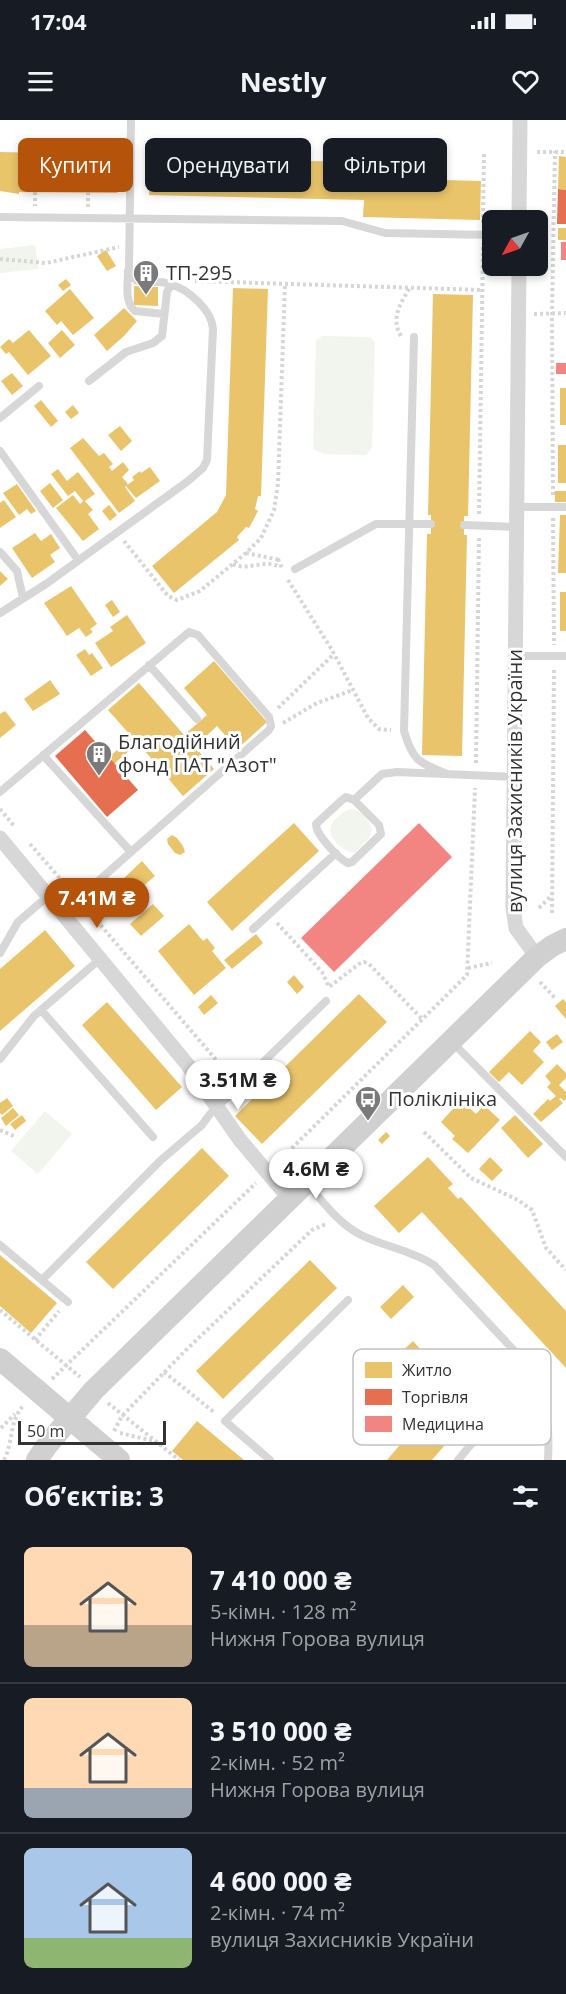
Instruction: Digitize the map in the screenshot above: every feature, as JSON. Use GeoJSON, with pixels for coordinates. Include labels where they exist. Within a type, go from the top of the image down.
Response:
{"type":"FeatureCollection","features":[{"type":"Feature","properties":{"kind":"main road"},"geometry":{"type":"LineString","coordinates":[[37,1460],[94,1390],[451,1041],[537,968],[552,946],[566,939]]}},
{"type":"Feature","properties":{"kind":"main road"},"geometry":{"type":"LineString","coordinates":[[0,1359],[119,1460]]}},
{"type":"Feature","properties":{"kind":"street"},"geometry":{"type":"LineString","coordinates":[[519,210],[520,120]]}},
{"type":"Feature","properties":{"kind":"street","name":"вулиця Захисників України"},"geometry":{"type":"LineString","coordinates":[[519,276],[513,908],[516,928],[537,968]]}},
{"type":"Feature","properties":{"kind":"street"},"geometry":{"type":"LineString","coordinates":[[0,837],[187,1065],[240,1140],[289,1198]]}},
{"type":"Feature","properties":{"kind":"lane"},"geometry":{"type":"LineString","coordinates":[[131,120],[127,298],[131,308],[135,311],[164,314]]}},
{"type":"Feature","properties":{"kind":"lane"},"geometry":{"type":"LineString","coordinates":[[0,217],[342,221],[386,234],[482,235]]}},
{"type":"Feature","properties":{"kind":"lane"},"geometry":{"type":"LineString","coordinates":[[0,613],[188,481],[203,468],[207,460],[213,324],[205,308],[171,284],[137,280],[132,277],[128,267]]}},
{"type":"Feature","properties":{"kind":"lane"},"geometry":{"type":"LineString","coordinates":[[89,381],[126,352],[159,340],[163,331],[167,292],[171,284]]}},
{"type":"Feature","properties":{"kind":"lane"},"geometry":{"type":"LineString","coordinates":[[414,337],[404,731],[414,757],[423,764],[447,774]]}},
{"type":"Feature","properties":{"kind":"lane"},"geometry":{"type":"LineString","coordinates":[[0,418],[39,386]]}},
{"type":"Feature","properties":{"kind":"lane"},"geometry":{"type":"LineString","coordinates":[[0,451],[78,560]]}},
{"type":"Feature","properties":{"kind":"lane"},"geometry":{"type":"LineString","coordinates":[[516,507],[566,507]]}},
{"type":"Feature","properties":{"kind":"lane"},"geometry":{"type":"LineString","coordinates":[[295,569],[376,524],[431,524]]}},
{"type":"Feature","properties":{"kind":"lane"},"geometry":{"type":"LineString","coordinates":[[464,525],[516,526]]}},
{"type":"Feature","properties":{"kind":"lane"},"geometry":{"type":"LineString","coordinates":[[0,552],[16,572],[23,598]]}},
{"type":"Feature","properties":{"kind":"lane"},"geometry":{"type":"LineString","coordinates":[[0,792],[185,634],[194,632],[270,719],[269,730],[62,913]]}},
{"type":"Feature","properties":{"kind":"lane"},"geometry":{"type":"LineString","coordinates":[[515,656],[566,656]]}},
{"type":"Feature","properties":{"kind":"lane"},"geometry":{"type":"LineString","coordinates":[[149,665],[196,719]]}},
{"type":"Feature","properties":{"kind":"lane"},"geometry":{"type":"LineString","coordinates":[[43,755],[130,852]]}},
{"type":"Feature","properties":{"kind":"lane"},"geometry":{"type":"LineString","coordinates":[[354,800],[384,773],[514,777]]}},
{"type":"Feature","properties":{"kind":"lane"},"geometry":{"type":"LineString","coordinates":[[351,798],[354,800],[379,825],[381,834],[352,862],[345,863],[318,833],[316,824],[342,800],[351,798]]}},
{"type":"Feature","properties":{"kind":"lane"},"geometry":{"type":"LineString","coordinates":[[253,929],[336,853]]}},
{"type":"Feature","properties":{"kind":"lane"},"geometry":{"type":"LineString","coordinates":[[0,953],[18,922],[48,896]]}},
{"type":"Feature","properties":{"kind":"lane"},"geometry":{"type":"LineString","coordinates":[[0,1059],[41,1010],[100,959]]}},
{"type":"Feature","properties":{"kind":"lane"},"geometry":{"type":"LineString","coordinates":[[42,1280],[161,1160],[202,1125],[216,1108],[326,1001]]}},
{"type":"Feature","properties":{"kind":"lane"},"geometry":{"type":"LineString","coordinates":[[41,1010],[153,1137]]}},
{"type":"Feature","properties":{"kind":"lane"},"geometry":{"type":"LineString","coordinates":[[451,1041],[566,1157]]}},
{"type":"Feature","properties":{"kind":"lane"},"geometry":{"type":"LineString","coordinates":[[306,1182],[335,1215],[351,1229],[361,1235],[422,1257],[434,1265],[513,1349]]}},
{"type":"Feature","properties":{"kind":"lane"},"geometry":{"type":"LineString","coordinates":[[0,1245],[68,1302]]}},
{"type":"Feature","properties":{"kind":"lane"},"geometry":{"type":"LineString","coordinates":[[270,1460],[225,1421],[348,1300]]}},
{"type":"Feature","properties":{"kind":"lane"},"geometry":{"type":"LineString","coordinates":[[458,1460],[470,1445]]}},
{"type":"Feature","properties":{"kind":"path"},"geometry":{"type":"LineString","coordinates":[[552,913],[554,656],[552,313],[555,151]]}},
{"type":"Feature","properties":{"kind":"path"},"geometry":{"type":"LineString","coordinates":[[533,152],[566,152]]}},
{"type":"Feature","properties":{"kind":"path"},"geometry":{"type":"LineString","coordinates":[[0,259],[46,263],[128,245]]}},
{"type":"Feature","properties":{"kind":"path"},"geometry":{"type":"LineString","coordinates":[[171,284],[180,281],[483,290]]}},
{"type":"Feature","properties":{"kind":"path"},"geometry":{"type":"LineString","coordinates":[[117,532],[168,596],[174,599],[200,591],[246,553],[266,529],[277,499],[285,284]]}},
{"type":"Feature","properties":{"kind":"path"},"geometry":{"type":"LineString","coordinates":[[410,287],[398,310],[395,325],[399,335],[414,349]]}},
{"type":"Feature","properties":{"kind":"path"},"geometry":{"type":"LineString","coordinates":[[518,314],[566,313]]}},
{"type":"Feature","properties":{"kind":"path"},"geometry":{"type":"LineString","coordinates":[[246,553],[304,564]]}},
{"type":"Feature","properties":{"kind":"path"},"geometry":{"type":"LineString","coordinates":[[278,559],[296,596],[334,654],[364,713],[375,726],[404,731]]}},
{"type":"Feature","properties":{"kind":"path"},"geometry":{"type":"LineString","coordinates":[[233,564],[239,567],[273,563],[281,567]]}},
{"type":"Feature","properties":{"kind":"path"},"geometry":{"type":"LineString","coordinates":[[334,654],[270,719],[282,723],[317,703],[353,690]]}},
{"type":"Feature","properties":{"kind":"path"},"geometry":{"type":"LineString","coordinates":[[0,809],[16,827]]}},
{"type":"Feature","properties":{"kind":"path"},"geometry":{"type":"LineString","coordinates":[[23,836],[239,1086]]}},
{"type":"Feature","properties":{"kind":"path"},"geometry":{"type":"LineString","coordinates":[[539,908],[553,894]]}},
{"type":"Feature","properties":{"kind":"path"},"geometry":{"type":"LineString","coordinates":[[269,914],[322,972],[329,987],[364,962],[369,964],[423,1020]]}},
{"type":"Feature","properties":{"kind":"path"},"geometry":{"type":"LineString","coordinates":[[468,968],[492,963]]}},
{"type":"Feature","properties":{"kind":"path"},"geometry":{"type":"LineString","coordinates":[[537,968],[555,998]]}},
{"type":"Feature","properties":{"kind":"path"},"geometry":{"type":"LineString","coordinates":[[0,1130],[15,1137]]}},
{"type":"Feature","properties":{"kind":"path"},"geometry":{"type":"LineString","coordinates":[[424,1132],[471,1178],[518,1200],[532,1210],[544,1243],[566,1270]]}},
{"type":"Feature","properties":{"kind":"path"},"geometry":{"type":"LineString","coordinates":[[158,1442],[113,1432],[122,1416],[164,1372],[312,1230],[323,1227],[335,1215]]}},
{"type":"Feature","properties":{"kind":"path"},"geometry":{"type":"LineString","coordinates":[[35,1340],[68,1302]]}},
{"type":"Feature","properties":{"kind":"path"},"geometry":{"type":"LineString","coordinates":[[0,1311],[81,1378]]}},
{"type":"Feature","properties":{"kind":"path"},"geometry":{"type":"LineString","coordinates":[[164,1372],[225,1421]]}},
{"type":"Feature","properties":{"kind":"path"},"geometry":{"type":"LineString","coordinates":[[108,1403],[179,1460]]}},
{"type":"Feature","properties":{"kind":"path"},"geometry":{"type":"LineString","coordinates":[[2,1428],[24,1404]]}},
{"type":"Feature","properties":{"kind":"path"},"geometry":{"type":"LineString","coordinates":[[4,1460],[10,1447],[15,1414]]}},
{"type":"Feature","properties":{"kind":"shaded area"},"geometry":{"type":"Polygon","coordinates":[[[35,245],[38,269],[0,273],[0,249],[35,245]]]}},
{"type":"Feature","properties":{"kind":"shaded area"},"geometry":{"type":"Polygon","coordinates":[[[322,336],[370,337],[375,342],[372,447],[366,455],[325,454],[313,449],[316,340],[322,336]]]}},
{"type":"Feature","properties":{"kind":"shaded area"},"geometry":{"type":"Polygon","coordinates":[[[349,809],[363,815],[372,829],[369,838],[354,853],[337,844],[330,831],[338,816],[349,809]]]}},
{"type":"Feature","properties":{"kind":"shaded area"},"geometry":{"type":"Polygon","coordinates":[[[45,1111],[72,1134],[38,1174],[11,1151],[45,1111]]]}},
{"type":"Feature","properties":{"kind":"building: Житло"},"geometry":{"type":"Polygon","coordinates":[[[0,152],[18,152],[19,194],[0,191],[0,152]]]}},
{"type":"Feature","properties":{"kind":"building: Житло"},"geometry":{"type":"Polygon","coordinates":[[[559,156],[566,157],[566,190],[558,189],[559,156]]]}},
{"type":"Feature","properties":{"kind":"building: Житло"},"geometry":{"type":"Polygon","coordinates":[[[311,161],[323,161],[323,192],[447,192],[447,180],[481,181],[480,220],[363,217],[364,200],[149,195],[149,192],[311,192],[311,161]]]}},
{"type":"Feature","properties":{"kind":"building: Житло"},"geometry":{"type":"Polygon","coordinates":[[[19,192],[118,192],[116,193],[19,192]]]}},
{"type":"Feature","properties":{"kind":"building: Житло"},"geometry":{"type":"Polygon","coordinates":[[[558,228],[566,228],[566,240],[558,240],[558,228]]]}},
{"type":"Feature","properties":{"kind":"building: Житло"},"geometry":{"type":"Polygon","coordinates":[[[106,250],[116,266],[107,271],[97,256],[106,250]]]}},
{"type":"Feature","properties":{"kind":"building: Житло"},"geometry":{"type":"Polygon","coordinates":[[[66,279],[71,285],[63,291],[58,285],[66,279]]]}},
{"type":"Feature","properties":{"kind":"building: Житло","name":"ТП-295"},"geometry":{"type":"Polygon","coordinates":[[[134,286],[158,287],[158,306],[134,305],[134,286]]]}},
{"type":"Feature","properties":{"kind":"building: Житло"},"geometry":{"type":"Polygon","coordinates":[[[233,288],[268,289],[261,496],[258,496],[255,509],[258,511],[249,528],[246,527],[237,537],[239,540],[174,593],[152,566],[217,512],[226,495],[233,288]]]}},
{"type":"Feature","properties":{"kind":"building: Житло"},"geometry":{"type":"Polygon","coordinates":[[[70,289],[94,318],[73,335],[61,321],[57,325],[45,311],[70,289]]]}},
{"type":"Feature","properties":{"kind":"building: Житло"},"geometry":{"type":"Polygon","coordinates":[[[433,294],[473,295],[468,516],[464,516],[464,535],[467,535],[462,756],[422,755],[427,534],[431,534],[431,515],[428,515],[433,294]]]}},
{"type":"Feature","properties":{"kind":"building: Житло"},"geometry":{"type":"Polygon","coordinates":[[[124,308],[137,321],[107,351],[94,335],[124,308]]]}},
{"type":"Feature","properties":{"kind":"building: Житло"},"geometry":{"type":"Polygon","coordinates":[[[29,330],[51,356],[28,375],[9,352],[6,354],[0,347],[9,339],[13,343],[29,330]]]}},
{"type":"Feature","properties":{"kind":"building: Житло"},"geometry":{"type":"Polygon","coordinates":[[[62,330],[75,345],[60,358],[48,343],[62,330]]]}},
{"type":"Feature","properties":{"kind":"building: Житло"},"geometry":{"type":"Polygon","coordinates":[[[12,373],[23,386],[12,395],[1,381],[12,373]]]}},
{"type":"Feature","properties":{"kind":"building: Житло"},"geometry":{"type":"Polygon","coordinates":[[[560,388],[566,388],[566,425],[560,425],[560,388]]]}},
{"type":"Feature","properties":{"kind":"building: Житло"},"geometry":{"type":"Polygon","coordinates":[[[41,400],[58,421],[51,427],[34,406],[41,400]]]}},
{"type":"Feature","properties":{"kind":"building: Житло"},"geometry":{"type":"Polygon","coordinates":[[[73,405],[79,413],[71,419],[65,412],[73,405]]]}},
{"type":"Feature","properties":{"kind":"building: Житло"},"geometry":{"type":"Polygon","coordinates":[[[120,426],[132,441],[121,451],[108,435],[120,426]]]}},
{"type":"Feature","properties":{"kind":"building: Житло"},"geometry":{"type":"Polygon","coordinates":[[[83,438],[99,456],[104,453],[113,464],[109,467],[112,471],[123,462],[129,470],[122,477],[128,484],[125,487],[135,501],[119,513],[70,448],[83,438]]]}},
{"type":"Feature","properties":{"kind":"building: Житло"},"geometry":{"type":"Polygon","coordinates":[[[558,445],[566,445],[566,483],[558,483],[558,445]]]}},
{"type":"Feature","properties":{"kind":"building: Житло"},"geometry":{"type":"Polygon","coordinates":[[[150,467],[160,481],[136,498],[126,486],[134,480],[132,477],[150,467]]]}},
{"type":"Feature","properties":{"kind":"building: Житло"},"geometry":{"type":"Polygon","coordinates":[[[58,469],[67,481],[78,472],[95,494],[85,501],[93,510],[88,514],[99,529],[83,541],[56,508],[73,495],[80,504],[83,501],[75,491],[68,496],[51,474],[58,469]]]}},
{"type":"Feature","properties":{"kind":"building: Житло"},"geometry":{"type":"Polygon","coordinates":[[[50,483],[63,500],[53,508],[40,491],[50,483]]]}},
{"type":"Feature","properties":{"kind":"building: Житло"},"geometry":{"type":"Polygon","coordinates":[[[17,484],[36,511],[31,514],[27,509],[19,515],[3,493],[17,484]]]}},
{"type":"Feature","properties":{"kind":"building: Житло"},"geometry":{"type":"Polygon","coordinates":[[[555,491],[566,491],[566,502],[555,502],[555,491]]]}},
{"type":"Feature","properties":{"kind":"building: Житло"},"geometry":{"type":"Polygon","coordinates":[[[4,500],[16,517],[0,528],[0,503],[4,500]]]}},
{"type":"Feature","properties":{"kind":"building: Житло"},"geometry":{"type":"Polygon","coordinates":[[[109,505],[117,515],[110,521],[102,511],[109,505]]]}},
{"type":"Feature","properties":{"kind":"building: Житло"},"geometry":{"type":"Polygon","coordinates":[[[560,515],[566,515],[566,573],[558,573],[560,515]]]}},
{"type":"Feature","properties":{"kind":"building: Житло"},"geometry":{"type":"Polygon","coordinates":[[[35,533],[41,541],[51,534],[60,548],[50,555],[55,562],[32,578],[12,548],[35,533]]]}},
{"type":"Feature","properties":{"kind":"building: Житло"},"geometry":{"type":"Polygon","coordinates":[[[0,571],[8,579],[0,586],[0,571]]]}},
{"type":"Feature","properties":{"kind":"building: Житло"},"geometry":{"type":"Polygon","coordinates":[[[71,586],[97,624],[90,629],[93,632],[86,637],[79,628],[67,636],[44,603],[71,586]]]}},
{"type":"Feature","properties":{"kind":"building: Житло"},"geometry":{"type":"Polygon","coordinates":[[[560,592],[566,592],[566,631],[560,631],[560,592]]]}},
{"type":"Feature","properties":{"kind":"building: Житло"},"geometry":{"type":"Polygon","coordinates":[[[112,600],[120,612],[113,617],[105,605],[112,600]]]}},
{"type":"Feature","properties":{"kind":"building: Житло"},"geometry":{"type":"Polygon","coordinates":[[[127,615],[146,643],[111,667],[95,643],[113,631],[110,627],[127,615]]]}},
{"type":"Feature","properties":{"kind":"building: Житло"},"geometry":{"type":"Polygon","coordinates":[[[85,649],[89,655],[92,653],[103,668],[91,676],[76,655],[85,649]]]}},
{"type":"Feature","properties":{"kind":"building: Житло"},"geometry":{"type":"Polygon","coordinates":[[[214,661],[267,722],[237,749],[217,726],[200,742],[196,738],[191,742],[214,769],[183,796],[138,743],[114,764],[109,757],[132,737],[108,710],[139,683],[184,735],[207,715],[184,688],[214,661]]]}},
{"type":"Feature","properties":{"kind":"building: Житло"},"geometry":{"type":"Polygon","coordinates":[[[50,680],[60,694],[33,711],[24,699],[50,680]]]}},
{"type":"Feature","properties":{"kind":"building: Житло"},"geometry":{"type":"Polygon","coordinates":[[[5,711],[16,725],[0,738],[0,714],[5,711]]]}},
{"type":"Feature","properties":{"kind":"building: Житло"},"geometry":{"type":"Polygon","coordinates":[[[294,823],[319,851],[232,931],[207,902],[294,823]]]}},
{"type":"Feature","properties":{"kind":"building: Житло"},"geometry":{"type":"Polygon","coordinates":[[[172,835],[183,846],[185,852],[180,855],[175,853],[168,844],[167,839],[172,835]]]}},
{"type":"Feature","properties":{"kind":"building: Житло"},"geometry":{"type":"Polygon","coordinates":[[[142,861],[155,876],[134,894],[122,880],[142,861]]]}},
{"type":"Feature","properties":{"kind":"building: Житло"},"geometry":{"type":"Polygon","coordinates":[[[153,904],[164,916],[141,936],[130,924],[153,904]]]}},
{"type":"Feature","properties":{"kind":"building: Житло"},"geometry":{"type":"Polygon","coordinates":[[[189,924],[203,941],[207,938],[215,948],[212,951],[226,968],[194,995],[158,951],[189,924]]]}},
{"type":"Feature","properties":{"kind":"building: Житло"},"geometry":{"type":"Polygon","coordinates":[[[45,930],[75,966],[0,1031],[0,969],[45,930]]]}},
{"type":"Feature","properties":{"kind":"building: Житло"},"geometry":{"type":"Polygon","coordinates":[[[256,934],[263,943],[232,969],[224,960],[256,934]]]}},
{"type":"Feature","properties":{"kind":"building: Житло"},"geometry":{"type":"Polygon","coordinates":[[[294,975],[304,987],[297,994],[287,982],[294,975]]]}},
{"type":"Feature","properties":{"kind":"building: Житло"},"geometry":{"type":"Polygon","coordinates":[[[359,994],[387,1022],[262,1144],[235,1116],[359,994]]]}},
{"type":"Feature","properties":{"kind":"building: Житло"},"geometry":{"type":"Polygon","coordinates":[[[211,995],[218,1003],[204,1015],[198,1007],[211,995]]]}},
{"type":"Feature","properties":{"kind":"building: Житло"},"geometry":{"type":"Polygon","coordinates":[[[563,999],[566,1002],[566,1019],[555,1006],[563,999]]]}},
{"type":"Feature","properties":{"kind":"building: Житло"},"geometry":{"type":"Polygon","coordinates":[[[107,1002],[182,1087],[156,1110],[82,1025],[107,1002]]]}},
{"type":"Feature","properties":{"kind":"building: Житло"},"geometry":{"type":"Polygon","coordinates":[[[530,1031],[541,1042],[533,1051],[544,1062],[522,1085],[509,1072],[499,1082],[489,1072],[530,1031]]]}},
{"type":"Feature","properties":{"kind":"building: Житло"},"geometry":{"type":"Polygon","coordinates":[[[557,1034],[563,1042],[552,1050],[546,1042],[557,1034]]]}},
{"type":"Feature","properties":{"kind":"building: Житло"},"geometry":{"type":"Polygon","coordinates":[[[557,1064],[566,1073],[566,1078],[559,1085],[566,1092],[566,1099],[564,1101],[559,1099],[563,1103],[541,1122],[533,1114],[548,1099],[550,1101],[556,1096],[547,1087],[551,1083],[545,1076],[557,1064]]]}},
{"type":"Feature","properties":{"kind":"building: Житло"},"geometry":{"type":"Polygon","coordinates":[[[7,1098],[13,1106],[2,1115],[0,1103],[7,1098]]]}},
{"type":"Feature","properties":{"kind":"building: Житло"},"geometry":{"type":"Polygon","coordinates":[[[461,1100],[476,1114],[484,1105],[500,1120],[468,1153],[452,1139],[455,1136],[441,1122],[461,1100]]]}},
{"type":"Feature","properties":{"kind":"building: Житло"},"geometry":{"type":"Polygon","coordinates":[[[13,1108],[19,1115],[6,1126],[1,1118],[13,1108]]]}},
{"type":"Feature","properties":{"kind":"building: Житло"},"geometry":{"type":"Polygon","coordinates":[[[22,1115],[26,1121],[15,1130],[10,1124],[22,1115]]]}},
{"type":"Feature","properties":{"kind":"building: Житло"},"geometry":{"type":"Polygon","coordinates":[[[515,1115],[543,1144],[528,1158],[501,1128],[515,1115]]]}},
{"type":"Feature","properties":{"kind":"building: Житло"},"geometry":{"type":"Polygon","coordinates":[[[386,1132],[390,1136],[382,1144],[378,1140],[386,1132]]]}},
{"type":"Feature","properties":{"kind":"building: Житло"},"geometry":{"type":"Polygon","coordinates":[[[202,1148],[229,1176],[113,1289],[86,1262],[202,1148]]]}},
{"type":"Feature","properties":{"kind":"building: Житло"},"geometry":{"type":"Polygon","coordinates":[[[428,1157],[453,1184],[448,1188],[458,1199],[461,1197],[566,1311],[566,1368],[551,1349],[548,1349],[422,1212],[399,1233],[374,1206],[428,1157]]]}},
{"type":"Feature","properties":{"kind":"building: Житло"},"geometry":{"type":"Polygon","coordinates":[[[490,1157],[503,1170],[492,1181],[479,1169],[490,1157]]]}},
{"type":"Feature","properties":{"kind":"building: Житло"},"geometry":{"type":"Polygon","coordinates":[[[0,1255],[57,1303],[31,1333],[0,1306],[0,1255]]]}},
{"type":"Feature","properties":{"kind":"building: Житло"},"geometry":{"type":"Polygon","coordinates":[[[310,1260],[337,1288],[223,1399],[196,1371],[310,1260]]]}},
{"type":"Feature","properties":{"kind":"building: Житло"},"geometry":{"type":"Polygon","coordinates":[[[403,1285],[414,1297],[391,1319],[380,1307],[403,1285]]]}},
{"type":"Feature","properties":{"kind":"building: Житло"},"geometry":{"type":"Polygon","coordinates":[[[413,1341],[420,1349],[404,1349],[413,1341]]]}},
{"type":"Feature","properties":{"kind":"building: Житло"},"geometry":{"type":"Polygon","coordinates":[[[197,1421],[244,1460],[183,1460],[172,1451],[197,1421]]]}},
{"type":"Feature","properties":{"kind":"building: Житло"},"geometry":{"type":"Polygon","coordinates":[[[400,1445],[445,1445],[432,1460],[387,1460],[400,1445]]]}},
{"type":"Feature","properties":{"kind":"building: Торгівля"},"geometry":{"type":"Polygon","coordinates":[[[558,189],[566,190],[566,224],[557,224],[558,189]]]}},
{"type":"Feature","properties":{"kind":"building: Торгівля","name":"Благодійний фонд ПАТ \"Азот\""},"geometry":{"type":"Polygon","coordinates":[[[85,730],[138,790],[107,817],[55,756],[85,730]]]}},
{"type":"Feature","properties":{"kind":"building: Медицина"},"geometry":{"type":"Polygon","coordinates":[[[561,242],[566,242],[566,260],[561,260],[561,242]]]}},
{"type":"Feature","properties":{"kind":"building: Медицина"},"geometry":{"type":"Polygon","coordinates":[[[556,363],[566,363],[566,374],[556,374],[556,363]]]}},
{"type":"Feature","properties":{"kind":"building: Медицина"},"geometry":{"type":"Polygon","coordinates":[[[419,823],[452,857],[334,972],[301,938],[419,823]]]}},
{"type":"Feature","properties":{"kind":"place","name":"ТП-295"},"geometry":{"type":"Point","coordinates":[146,296]}},
{"type":"Feature","properties":{"kind":"place","name":"Благодійний фонд ПАТ \"Азот\""},"geometry":{"type":"Point","coordinates":[99,777]}},
{"type":"Feature","properties":{"kind":"place","name":"Поліклініка"},"geometry":{"type":"Point","coordinates":[368,1122]}}]}
